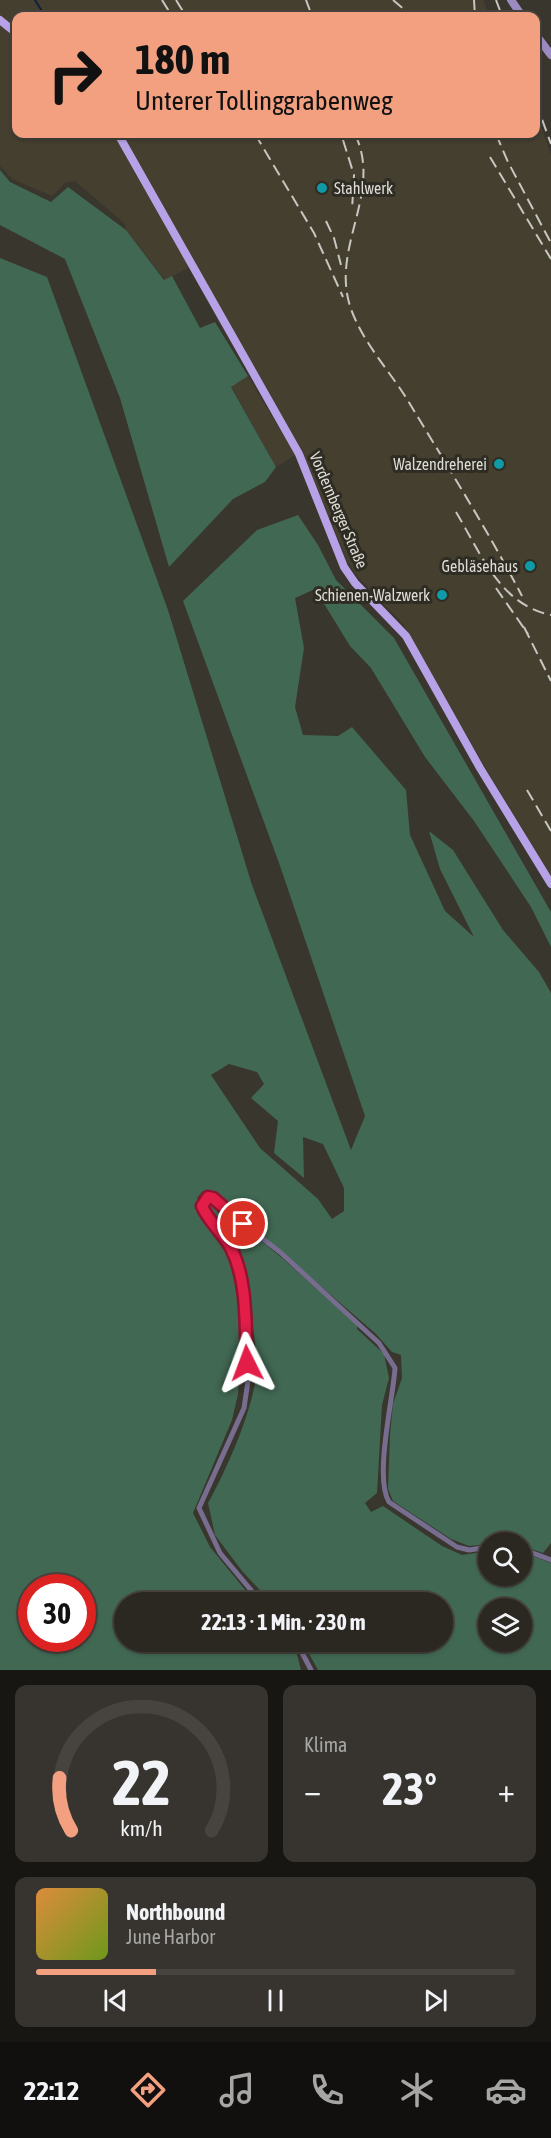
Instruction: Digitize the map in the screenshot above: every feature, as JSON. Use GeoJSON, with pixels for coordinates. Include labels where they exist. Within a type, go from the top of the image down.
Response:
{"type":"FeatureCollection","features":[{"type":"Feature","properties":{"kind":"main road"},"geometry":{"type":"LineString","coordinates":[[0,20],[12,30]]}},
{"type":"Feature","properties":{"kind":"main road"},"geometry":{"type":"LineString","coordinates":[[540,40],[551,55]]}},
{"type":"Feature","properties":{"kind":"main road","name":"Vordernberger Straße"},"geometry":{"type":"LineString","coordinates":[[120,138],[306,469],[344,567],[355,583],[406,636],[480,768],[551,884]]}},
{"type":"Feature","properties":{"kind":"street"},"geometry":{"type":"LineString","coordinates":[[253,1592],[220,1553],[199,1508],[244,1408],[248,1381],[241,1277],[230,1247],[204,1212],[202,1206],[208,1197],[280,1252],[380,1343],[395,1368],[385,1451],[384,1494],[388,1502],[457,1547],[469,1550],[478,1549]]}},
{"type":"Feature","properties":{"kind":"street"},"geometry":{"type":"LineString","coordinates":[[532,1553],[551,1560]]}},
{"type":"Feature","properties":{"kind":"street"},"geometry":{"type":"LineString","coordinates":[[302,1652],[311,1670]]}},
{"type":"Feature","properties":{"kind":"shaded area"},"geometry":{"type":"Polygon","coordinates":[[[0,0],[483,0],[488,12],[12,12],[12,138],[540,138],[540,124],[551,154],[551,876],[483,764],[403,624],[357,576],[346,559],[308,466],[194,265],[165,280],[126,230],[125,224],[75,181],[66,182],[52,196],[12,179],[0,166],[0,0]]]}},
{"type":"Feature","properties":{"kind":"shaded area"},"geometry":{"type":"Polygon","coordinates":[[[248,376],[295,455],[276,467],[231,386],[248,376]]]}},
{"type":"Feature","properties":{"kind":"green space"},"geometry":{"type":"Polygon","coordinates":[[[0,170],[10,182],[51,202],[68,187],[126,230],[164,280],[172,276],[200,328],[215,322],[248,376],[231,387],[276,467],[265,482],[233,499],[169,567],[120,398],[65,259],[0,225],[0,170]]]}},
{"type":"Feature","properties":{"kind":"green space"},"geometry":{"type":"Polygon","coordinates":[[[0,258],[47,277],[168,610],[252,885],[351,1150],[365,1116],[279,863],[183,601],[257,530],[298,515],[318,545],[336,580],[394,638],[551,912],[551,947],[531,907],[474,821],[425,757],[371,668],[350,646],[315,589],[295,598],[304,648],[295,707],[303,735],[338,736],[352,727],[406,790],[410,835],[445,911],[474,937],[440,869],[429,831],[453,850],[503,930],[539,972],[551,993],[551,1543],[543,1553],[532,1549],[532,1532],[478,1532],[478,1545],[469,1546],[451,1539],[393,1501],[388,1489],[390,1434],[393,1404],[402,1378],[401,1355],[392,1352],[376,1334],[212,1192],[203,1191],[197,1198],[232,1257],[242,1312],[239,1313],[242,1326],[238,1394],[232,1420],[193,1513],[210,1547],[247,1592],[114,1592],[114,1652],[296,1652],[301,1670],[0,1670],[0,258]],[[229,1064],[211,1075],[260,1148],[318,1199],[332,1219],[344,1211],[344,1188],[323,1144],[303,1137],[304,1178],[274,1153],[278,1121],[251,1098],[264,1084],[257,1072],[229,1064]]]}},
{"type":"Feature","properties":{"kind":"green space"},"geometry":{"type":"Polygon","coordinates":[[[213,1202],[281,1257],[357,1325],[357,1329],[384,1354],[389,1378],[382,1405],[377,1493],[365,1503],[371,1512],[383,1506],[442,1546],[462,1555],[478,1553],[478,1586],[532,1586],[532,1556],[551,1563],[551,1670],[318,1670],[308,1652],[453,1652],[453,1592],[262,1592],[242,1571],[215,1535],[208,1503],[231,1456],[245,1420],[255,1385],[257,1359],[251,1314],[239,1260],[231,1244],[206,1207],[213,1202]]]}},
{"type":"Feature","properties":{"kind":"waterway"},"geometry":{"type":"LineString","coordinates":[[35,0],[42,12]]}},
{"type":"Feature","properties":{"kind":"railway"},"geometry":{"type":"LineString","coordinates":[[162,0],[170,12]]}},
{"type":"Feature","properties":{"kind":"railway"},"geometry":{"type":"LineString","coordinates":[[176,0],[184,12]]}},
{"type":"Feature","properties":{"kind":"railway"},"geometry":{"type":"LineString","coordinates":[[306,0],[310,12]]}},
{"type":"Feature","properties":{"kind":"railway"},"geometry":{"type":"LineString","coordinates":[[393,0],[407,12]]}},
{"type":"Feature","properties":{"kind":"railway"},"geometry":{"type":"LineString","coordinates":[[474,0],[475,12]]}},
{"type":"Feature","properties":{"kind":"railway"},"geometry":{"type":"LineString","coordinates":[[496,0],[500,12]]}},
{"type":"Feature","properties":{"kind":"railway"},"geometry":{"type":"LineString","coordinates":[[540,114],[551,144]]}},
{"type":"Feature","properties":{"kind":"railway"},"geometry":{"type":"LineString","coordinates":[[257,138],[314,233],[343,297]]}},
{"type":"Feature","properties":{"kind":"railway"},"geometry":{"type":"LineString","coordinates":[[356,138],[362,156],[363,177],[361,199],[347,262],[346,284],[350,306],[361,331],[407,399],[481,521],[522,596]]}},
{"type":"Feature","properties":{"kind":"railway"},"geometry":{"type":"LineString","coordinates":[[498,138],[551,243]]}},
{"type":"Feature","properties":{"kind":"railway"},"geometry":{"type":"LineString","coordinates":[[343,140],[354,175],[352,210]]}},
{"type":"Feature","properties":{"kind":"railway"},"geometry":{"type":"LineString","coordinates":[[490,157],[551,259]]}},
{"type":"Feature","properties":{"kind":"railway"},"geometry":{"type":"LineString","coordinates":[[326,221],[334,238],[341,265]]}},
{"type":"Feature","properties":{"kind":"railway"},"geometry":{"type":"LineString","coordinates":[[456,512],[483,560],[505,589],[533,609],[551,615]]}},
{"type":"Feature","properties":{"kind":"railway"},"geometry":{"type":"LineString","coordinates":[[496,588],[528,634]]}},
{"type":"Feature","properties":{"kind":"railway"},"geometry":{"type":"LineString","coordinates":[[524,627],[551,681]]}},
{"type":"Feature","properties":{"kind":"railway"},"geometry":{"type":"LineString","coordinates":[[527,790],[551,831]]}},
{"type":"Feature","properties":{"kind":"place","name":"Stahlwerk"},"geometry":{"type":"Point","coordinates":[322,188]}},
{"type":"Feature","properties":{"kind":"place","name":"Walzendreherei"},"geometry":{"type":"Point","coordinates":[499,464]}},
{"type":"Feature","properties":{"kind":"place","name":"Gebläsehaus"},"geometry":{"type":"Point","coordinates":[530,566]}},
{"type":"Feature","properties":{"kind":"place","name":"Schienen-Walzwerk"},"geometry":{"type":"Point","coordinates":[442,595]}},
{"type":"Feature","properties":{"kind":"route"},"geometry":{"type":"LineString","coordinates":[[243,1224],[213,1198],[208,1197],[204,1200],[202,1206],[204,1212],[224,1236],[236,1259],[241,1277],[247,1363]]}}]}
